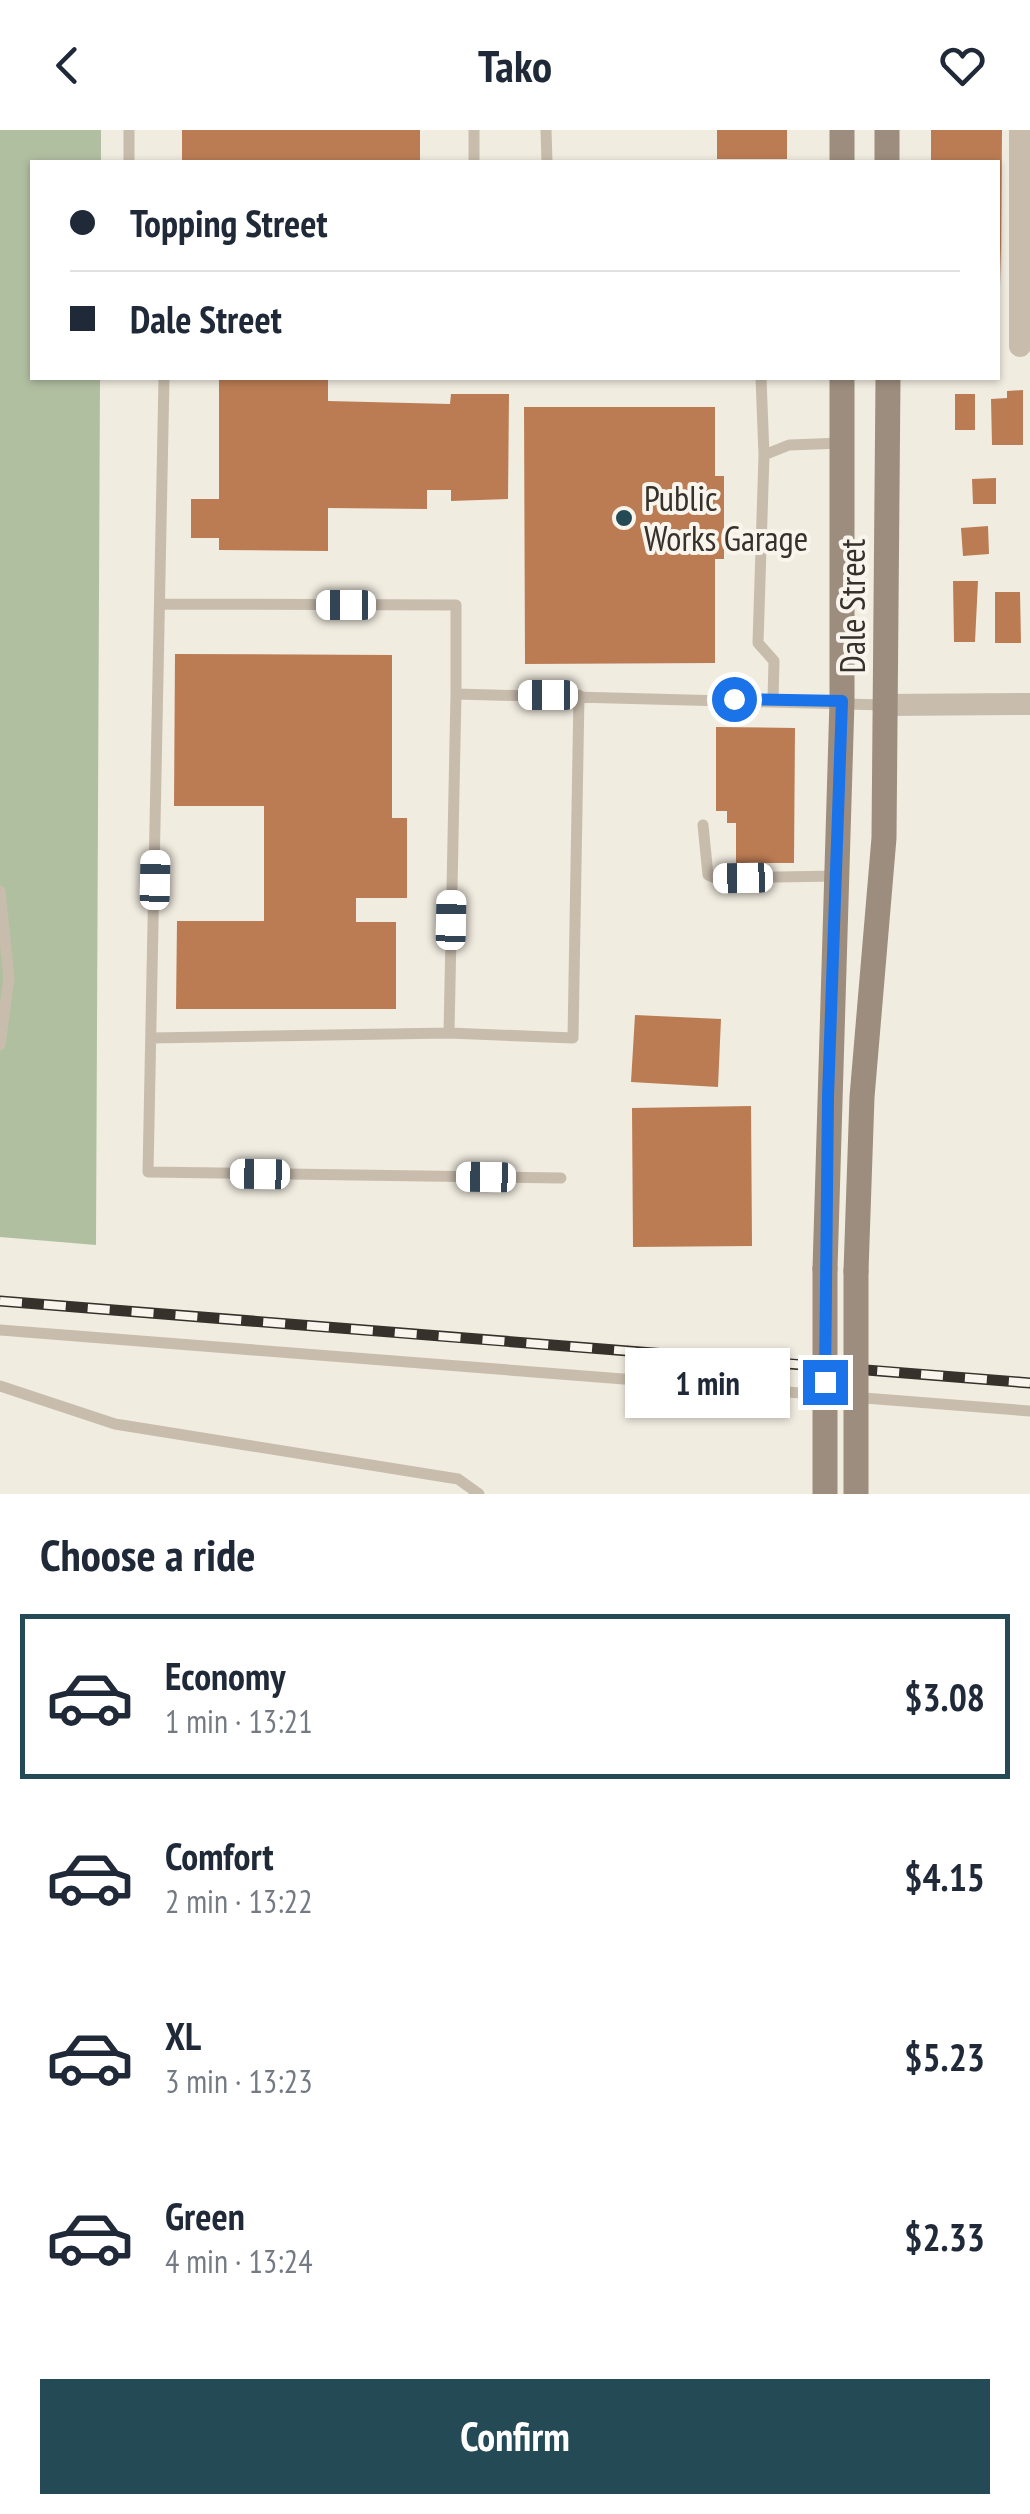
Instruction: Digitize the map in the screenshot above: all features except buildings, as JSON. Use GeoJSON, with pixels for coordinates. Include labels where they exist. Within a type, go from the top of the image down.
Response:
{"type":"FeatureCollection","features":[{"type":"Feature","properties":{"kind":"main road"},"geometry":{"type":"LineString","coordinates":[[842,130],[842,160]]}},
{"type":"Feature","properties":{"kind":"main road"},"geometry":{"type":"LineString","coordinates":[[887,130],[887,160]]}},
{"type":"Feature","properties":{"kind":"main road","name":"Dale Street"},"geometry":{"type":"LineString","coordinates":[[825,1494],[826,1269],[842,701],[842,380]]}},
{"type":"Feature","properties":{"kind":"main road","name":"Dale Street"},"geometry":{"type":"LineString","coordinates":[[856,1494],[856,1271],[862,1097],[884,838],[888,380]]}},
{"type":"Feature","properties":{"kind":"street"},"geometry":{"type":"LineString","coordinates":[[1016,346],[1020,130]]}},
{"type":"Feature","properties":{"kind":"street"},"geometry":{"type":"LineString","coordinates":[[886,705],[1030,704]]}},
{"type":"Feature","properties":{"kind":"lane"},"geometry":{"type":"LineString","coordinates":[[129,130],[129,160]]}},
{"type":"Feature","properties":{"kind":"lane"},"geometry":{"type":"LineString","coordinates":[[474,130],[474,160]]}},
{"type":"Feature","properties":{"kind":"lane"},"geometry":{"type":"LineString","coordinates":[[546,130],[547,160]]}},
{"type":"Feature","properties":{"kind":"lane"},"geometry":{"type":"LineString","coordinates":[[164,380],[148,1172],[561,1178]]}},
{"type":"Feature","properties":{"kind":"lane"},"geometry":{"type":"LineString","coordinates":[[762,380],[764,455],[758,643],[774,661],[773,700]]}},
{"type":"Feature","properties":{"kind":"lane"},"geometry":{"type":"LineString","coordinates":[[764,455],[789,445],[842,443]]}},
{"type":"Feature","properties":{"kind":"lane"},"geometry":{"type":"LineString","coordinates":[[162,604],[456,605],[448,1033]]}},
{"type":"Feature","properties":{"kind":"lane"},"geometry":{"type":"LineString","coordinates":[[456,694],[886,705]]}},
{"type":"Feature","properties":{"kind":"lane"},"geometry":{"type":"LineString","coordinates":[[151,1038],[448,1033],[572,1038],[579,695]]}},
{"type":"Feature","properties":{"kind":"lane"},"geometry":{"type":"LineString","coordinates":[[703,825],[703,862],[708,874],[715,878],[838,876]]}},
{"type":"Feature","properties":{"kind":"lane"},"geometry":{"type":"LineString","coordinates":[[0,892],[9,978],[0,1045]]}},
{"type":"Feature","properties":{"kind":"lane"},"geometry":{"type":"LineString","coordinates":[[0,1330],[1030,1411]]}},
{"type":"Feature","properties":{"kind":"lane"},"geometry":{"type":"LineString","coordinates":[[0,1386],[115,1424],[458,1480],[479,1494]]}},
{"type":"Feature","properties":{"kind":"green space"},"geometry":{"type":"Polygon","coordinates":[[[0,130],[101,130],[101,160],[30,160],[30,380],[100,380],[96,1245],[0,1237],[0,130]]]}},
{"type":"Feature","properties":{"kind":"railway"},"geometry":{"type":"LineString","coordinates":[[0,1301],[1030,1383]]}},
{"type":"Feature","properties":{"kind":"place","name":"Public Works Garage"},"geometry":{"type":"Point","coordinates":[624,518]}},
{"type":"Feature","properties":{"kind":"route"},"geometry":{"type":"LineString","coordinates":[[734,699],[842,701],[828,1096],[825,1382]]}}]}
